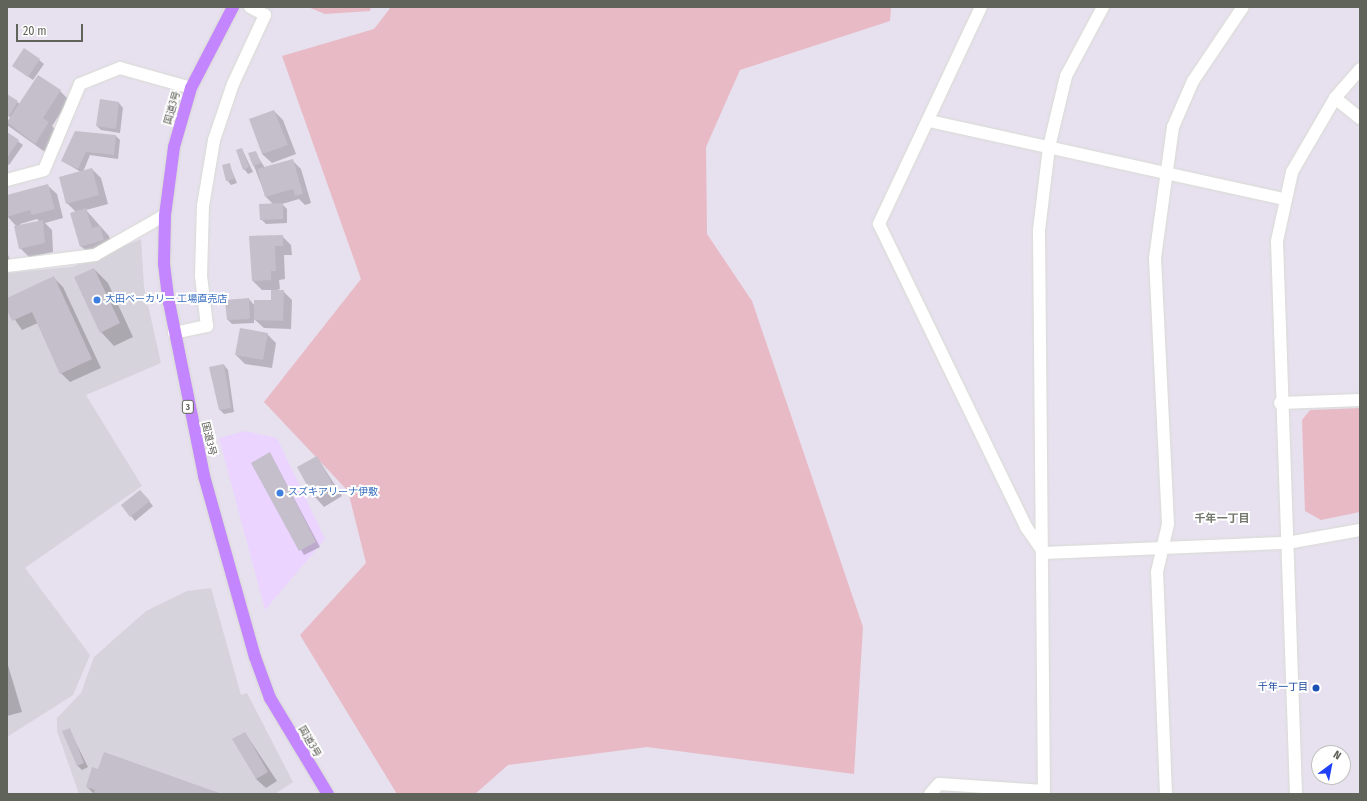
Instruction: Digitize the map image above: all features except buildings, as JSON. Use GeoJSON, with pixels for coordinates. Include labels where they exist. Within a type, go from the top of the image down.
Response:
{"type":"FeatureCollection","features":[{"type":"Feature","properties":{"kind":"highway","name":"国道3号"},"geometry":{"type":"LineString","coordinates":[[233,7],[191,88],[174,147],[165,215],[164,264],[174,333],[204,476],[255,657],[270,698],[328,794]]}},
{"type":"Feature","properties":{"kind":"street"},"geometry":{"type":"LineString","coordinates":[[174,333],[207,326],[201,276],[203,206],[214,140],[233,84],[265,15],[250,7]]}},
{"type":"Feature","properties":{"kind":"street"},"geometry":{"type":"LineString","coordinates":[[981,7],[929,121],[879,224],[1026,527],[1044,552]]}},
{"type":"Feature","properties":{"kind":"street"},"geometry":{"type":"LineString","coordinates":[[930,794],[939,784],[1044,792],[1041,671],[1044,552],[1039,230],[1049,147],[1066,76],[1103,7]]}},
{"type":"Feature","properties":{"kind":"street"},"geometry":{"type":"LineString","coordinates":[[1166,794],[1156,572],[1168,524],[1155,258],[1164,173],[1173,127],[1192,80],[1243,7]]}},
{"type":"Feature","properties":{"kind":"street"},"geometry":{"type":"LineString","coordinates":[[7,180],[44,170],[80,84],[120,68],[191,88]]}},
{"type":"Feature","properties":{"kind":"street"},"geometry":{"type":"LineString","coordinates":[[1296,794],[1275,273],[1284,199],[1307,141],[1335,98],[1360,69]]}},
{"type":"Feature","properties":{"kind":"street"},"geometry":{"type":"LineString","coordinates":[[1335,98],[1360,118]]}},
{"type":"Feature","properties":{"kind":"street"},"geometry":{"type":"LineString","coordinates":[[929,121],[1284,199]]}},
{"type":"Feature","properties":{"kind":"street"},"geometry":{"type":"LineString","coordinates":[[7,266],[66,262],[95,255],[165,215]]}},
{"type":"Feature","properties":{"kind":"street"},"geometry":{"type":"LineString","coordinates":[[1280,403],[1360,400]]}},
{"type":"Feature","properties":{"kind":"street"},"geometry":{"type":"LineString","coordinates":[[1044,552],[1287,543],[1360,530]]}},
{"type":"Feature","properties":{"kind":"shaded area"},"geometry":{"type":"Polygon","coordinates":[[[308,7],[371,7],[370,11],[325,14],[308,7]]]}},
{"type":"Feature","properties":{"kind":"shaded area"},"geometry":{"type":"Polygon","coordinates":[[[391,7],[891,7],[890,21],[740,70],[706,147],[707,234],[752,301],[863,627],[854,774],[647,747],[508,765],[475,794],[397,794],[300,635],[366,563],[348,491],[264,402],[361,279],[282,56],[374,29],[391,7]]]}},
{"type":"Feature","properties":{"kind":"shaded area"},"geometry":{"type":"Polygon","coordinates":[[[141,239],[144,287],[161,363],[86,395],[142,486],[25,568],[90,655],[73,695],[7,737],[7,273],[72,267],[141,239]]]}},
{"type":"Feature","properties":{"kind":"shaded area"},"geometry":{"type":"Polygon","coordinates":[[[1360,408],[1360,512],[1321,520],[1305,511],[1302,420],[1310,410],[1360,408]]]}},
{"type":"Feature","properties":{"kind":"shaded area"},"geometry":{"type":"Polygon","coordinates":[[[245,431],[277,438],[325,539],[265,610],[219,438],[245,431]]]}},
{"type":"Feature","properties":{"kind":"shaded area"},"geometry":{"type":"Polygon","coordinates":[[[211,588],[241,695],[247,693],[293,782],[275,794],[79,794],[57,731],[57,718],[81,693],[94,657],[146,611],[187,591],[211,588]]]}},
{"type":"Feature","properties":{"kind":"place","name":"大田ベーカリー 工場直売店"},"geometry":{"type":"Point","coordinates":[97,300]}},
{"type":"Feature","properties":{"kind":"place","name":"スズキアリーナ伊敷"},"geometry":{"type":"Point","coordinates":[280,493]}},
{"type":"Feature","properties":{"kind":"place","name":"千年一丁目"},"geometry":{"type":"Point","coordinates":[1316,688]}},
{"type":"Feature","properties":{"kind":"district","name":"千年一丁目"},"geometry":{"type":"Point","coordinates":[1222,519]}}]}
